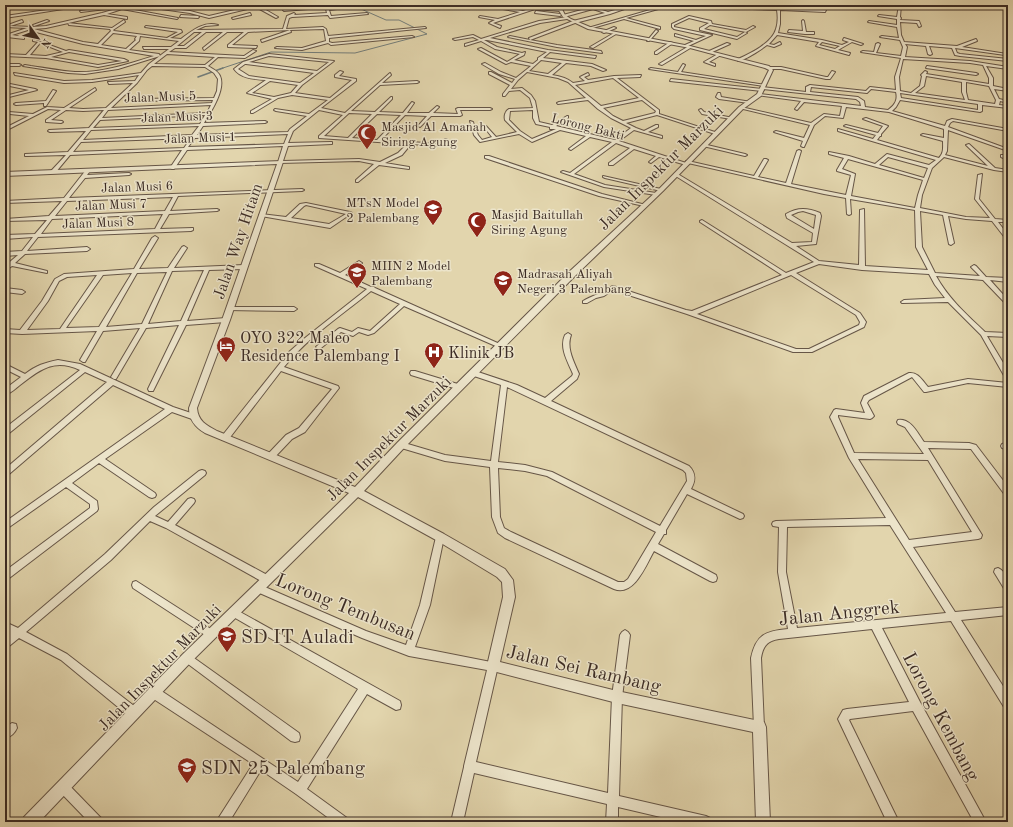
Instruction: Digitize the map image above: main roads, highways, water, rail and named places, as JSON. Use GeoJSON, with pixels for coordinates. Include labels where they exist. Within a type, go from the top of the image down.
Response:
{"type":"FeatureCollection","features":[{"type":"Feature","properties":{"kind":"waterway"},"geometry":{"type":"LineString","coordinates":[[223,68],[271,52],[355,53],[427,34],[399,20],[386,20],[352,5]]}},
{"type":"Feature","properties":{"kind":"waterway"},"geometry":{"type":"LineString","coordinates":[[198,77],[223,68]]}},
{"type":"Feature","properties":{"kind":"place","name":"Masjid Al Amanah Siring Agung"},"geometry":{"type":"Point","coordinates":[367,150]}},
{"type":"Feature","properties":{"kind":"place","name":"MTsN Model 2 Palembang"},"geometry":{"type":"Point","coordinates":[433,226]}},
{"type":"Feature","properties":{"kind":"place","name":"Masjid Baitullah Siring Agung"},"geometry":{"type":"Point","coordinates":[477,238]}},
{"type":"Feature","properties":{"kind":"place","name":"MIIN 2 Model Palembang"},"geometry":{"type":"Point","coordinates":[357,289]}},
{"type":"Feature","properties":{"kind":"place","name":"Madrasah Aliyah Negeri 3 Palembang"},"geometry":{"type":"Point","coordinates":[503,297]}},
{"type":"Feature","properties":{"kind":"place","name":"OYO 322 Maleo Residence Palembang I"},"geometry":{"type":"Point","coordinates":[226,363]}},
{"type":"Feature","properties":{"kind":"place","name":"Klinik JB"},"geometry":{"type":"Point","coordinates":[434,369]}},
{"type":"Feature","properties":{"kind":"place","name":"SD IT Auladi"},"geometry":{"type":"Point","coordinates":[227,653]}},
{"type":"Feature","properties":{"kind":"place","name":"SDN 25 Palembang"},"geometry":{"type":"Point","coordinates":[187,784]}}]}
